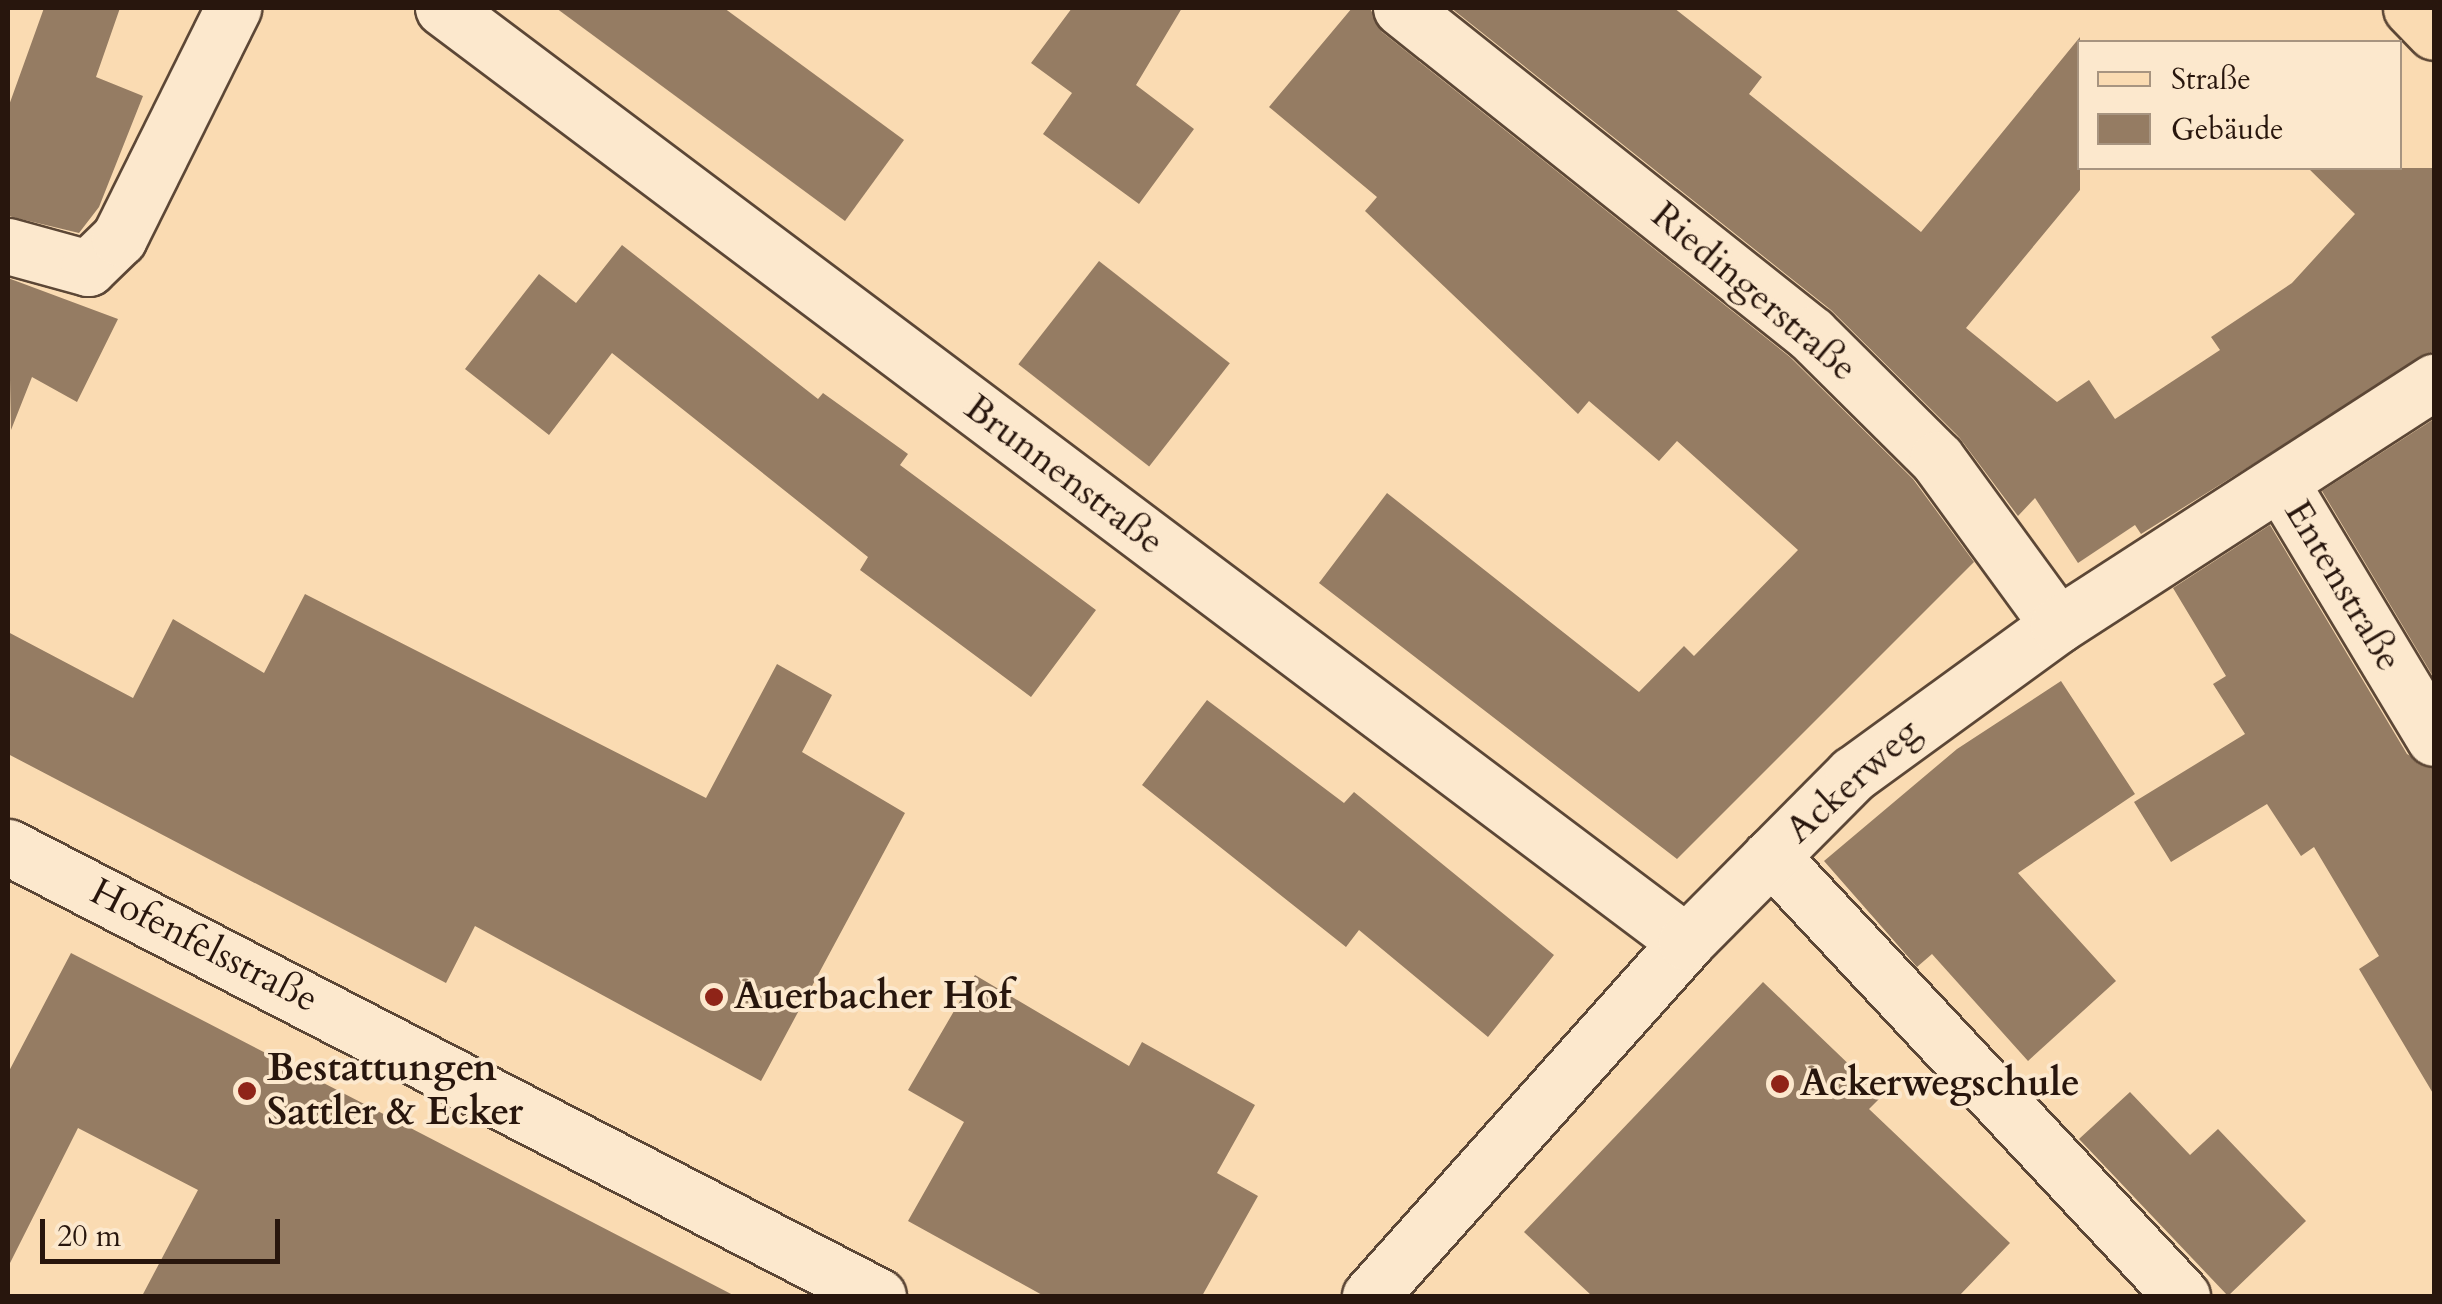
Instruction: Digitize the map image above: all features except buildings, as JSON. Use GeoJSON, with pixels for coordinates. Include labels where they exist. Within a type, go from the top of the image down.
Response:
{"type":"FeatureCollection","features":[{"type":"Feature","properties":{"kind":"main road"},"geometry":{"type":"LineString","coordinates":[[2411,8],[2434,32]]}},
{"type":"Feature","properties":{"kind":"street"},"geometry":{"type":"LineString","coordinates":[[8,246],[88,268],[119,238],[234,8]]}},
{"type":"Feature","properties":{"kind":"street","name":"Brunnenstraße"},"geometry":{"type":"LineString","coordinates":[[443,8],[1686,942]]}},
{"type":"Feature","properties":{"kind":"street","name":"Riedingerstraße"},"geometry":{"type":"LineString","coordinates":[[1401,8],[1811,334],[1937,458],[2058,624]]}},
{"type":"Feature","properties":{"kind":"street","name":"Ackerweg"},"geometry":{"type":"LineString","coordinates":[[1370,1296],[1686,942],[1771,856],[1921,719],[2058,624],[2282,485],[2434,382]]}},
{"type":"Feature","properties":{"kind":"street","name":"Entenstraße"},"geometry":{"type":"LineString","coordinates":[[2282,485],[2434,738]]}},
{"type":"Feature","properties":{"kind":"street","name":"Hofenfelsstraße"},"geometry":{"type":"LineString","coordinates":[[8,847],[878,1296]]}},
{"type":"Feature","properties":{"kind":"street"},"geometry":{"type":"LineString","coordinates":[[1771,856],[2182,1296]]}},
{"type":"Feature","properties":{"kind":"place","name":"Auerbacher Hof"},"geometry":{"type":"Point","coordinates":[714,997]}},
{"type":"Feature","properties":{"kind":"place","name":"Ackerwegschule"},"geometry":{"type":"Point","coordinates":[1780,1084]}},
{"type":"Feature","properties":{"kind":"place","name":"Bestattungen Sattler & Ecker"},"geometry":{"type":"Point","coordinates":[247,1091]}}]}
